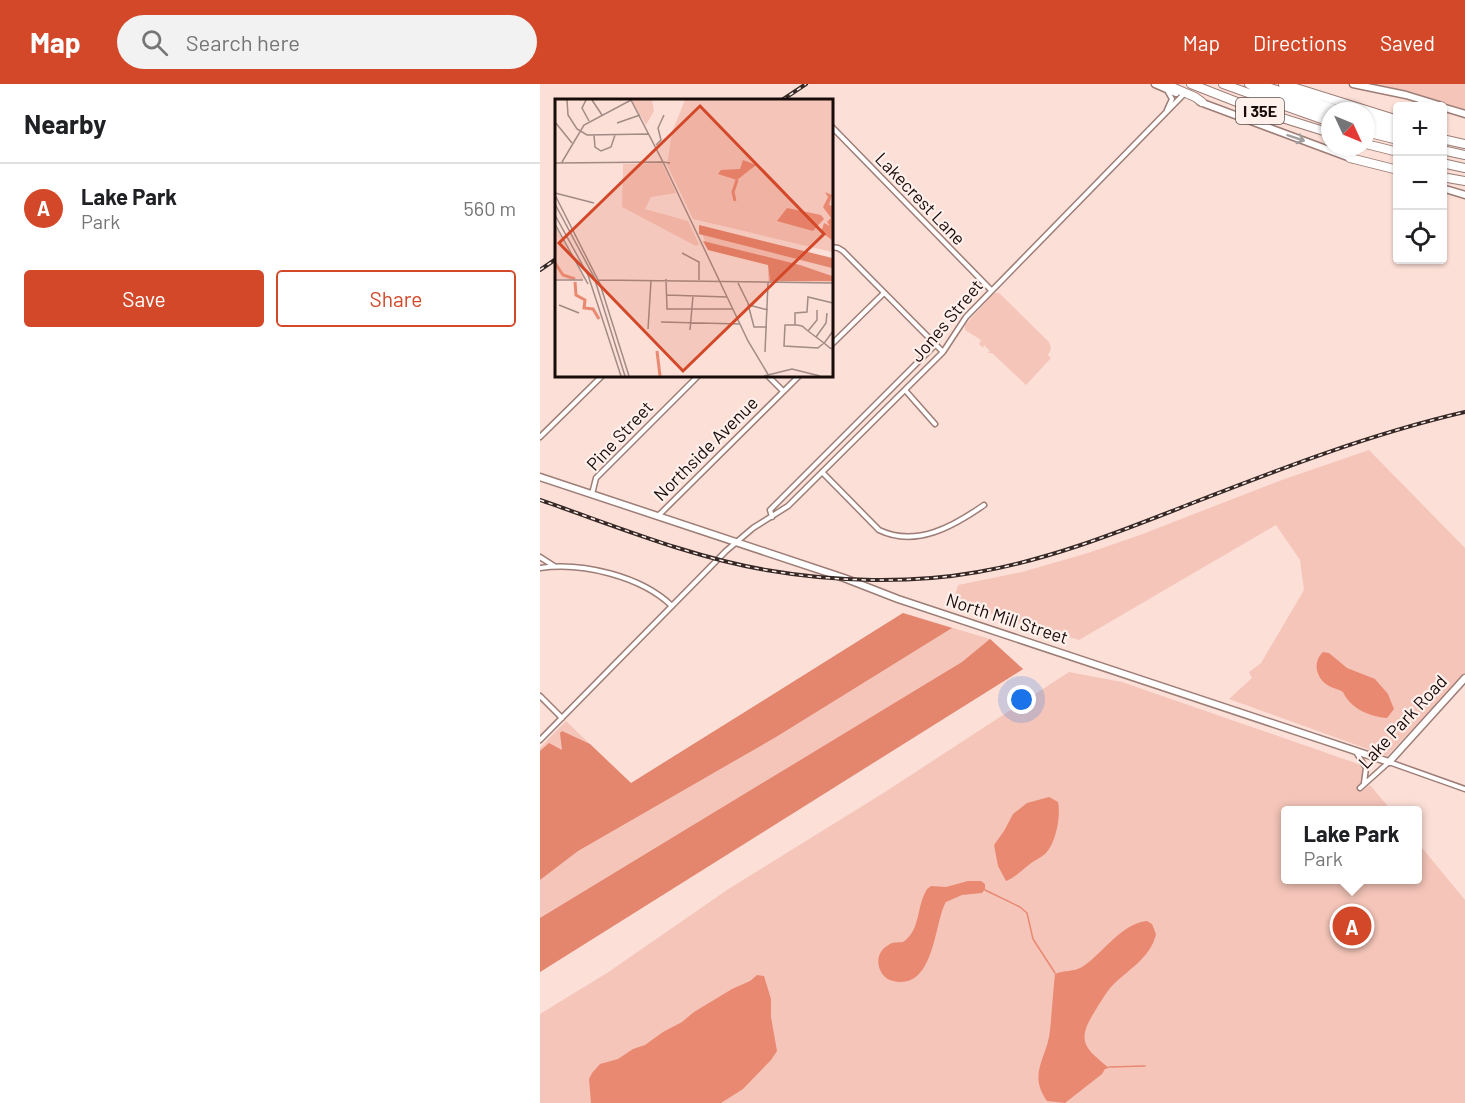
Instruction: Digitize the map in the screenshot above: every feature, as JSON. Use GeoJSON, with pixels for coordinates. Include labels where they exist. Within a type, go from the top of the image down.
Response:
{"type":"FeatureCollection","features":[{"type":"Feature","properties":{"kind":"highway","name":"I 35E"},"geometry":{"type":"LineString","coordinates":[[1191,84],[1260,111],[1321,131]]}},
{"type":"Feature","properties":{"kind":"highway"},"geometry":{"type":"LineString","coordinates":[[1223,84],[1321,119]]}},
{"type":"Feature","properties":{"kind":"highway"},"geometry":{"type":"LineString","coordinates":[[1249,84],[1263,92],[1321,111]]}},
{"type":"Feature","properties":{"kind":"highway","name":"I 35E"},"geometry":{"type":"LineString","coordinates":[[1258,84],[1321,104]]}},
{"type":"Feature","properties":{"kind":"highway"},"geometry":{"type":"LineString","coordinates":[[1283,84],[1393,118]]}},
{"type":"Feature","properties":{"kind":"highway"},"geometry":{"type":"LineString","coordinates":[[1165,86],[1195,97],[1202,102]]}},
{"type":"Feature","properties":{"kind":"highway"},"geometry":{"type":"LineString","coordinates":[[1375,121],[1393,126]]}},
{"type":"Feature","properties":{"kind":"highway"},"geometry":{"type":"LineString","coordinates":[[1375,127],[1393,132]]}},
{"type":"Feature","properties":{"kind":"highway"},"geometry":{"type":"LineString","coordinates":[[1375,134],[1393,139]]}},
{"type":"Feature","properties":{"kind":"highway"},"geometry":{"type":"LineString","coordinates":[[1447,140],[1465,144]]}},
{"type":"Feature","properties":{"kind":"highway"},"geometry":{"type":"LineString","coordinates":[[1447,145],[1465,149]]}},
{"type":"Feature","properties":{"kind":"highway"},"geometry":{"type":"LineString","coordinates":[[1375,146],[1393,151]]}},
{"type":"Feature","properties":{"kind":"highway"},"geometry":{"type":"LineString","coordinates":[[1447,151],[1465,155]]}},
{"type":"Feature","properties":{"kind":"highway"},"geometry":{"type":"LineString","coordinates":[[1350,158],[1393,171]]}},
{"type":"Feature","properties":{"kind":"highway"},"geometry":{"type":"LineString","coordinates":[[1447,164],[1465,168]]}},
{"type":"Feature","properties":{"kind":"highway"},"geometry":{"type":"LineString","coordinates":[[1447,178],[1465,181]]}},
{"type":"Feature","properties":{"kind":"main road"},"geometry":{"type":"LineString","coordinates":[[1155,84],[1350,158]]}},
{"type":"Feature","properties":{"kind":"main road"},"geometry":{"type":"LineString","coordinates":[[1353,84],[1406,95],[1427,102]]}},
{"type":"Feature","properties":{"kind":"main road"},"geometry":{"type":"LineString","coordinates":[[1447,109],[1465,114]]}},
{"type":"Feature","properties":{"kind":"main road"},"geometry":{"type":"LineString","coordinates":[[1447,189],[1465,195]]}},
{"type":"Feature","properties":{"kind":"main road","name":"North Mill Street"},"geometry":{"type":"LineString","coordinates":[[540,477],[1389,762]]}},
{"type":"Feature","properties":{"kind":"main road","name":"Lake Park Road"},"geometry":{"type":"LineString","coordinates":[[1389,762],[1465,678]]}},
{"type":"Feature","properties":{"kind":"street"},"geometry":{"type":"LineString","coordinates":[[1165,86],[1172,101],[1165,113]]}},
{"type":"Feature","properties":{"kind":"street","name":"Jones Street"},"geometry":{"type":"LineString","coordinates":[[540,740],[736,543],[753,528],[788,506],[943,352],[966,316],[1183,95]]}},
{"type":"Feature","properties":{"kind":"street","name":"Lakecrest Lane"},"geometry":{"type":"LineString","coordinates":[[832,127],[991,290]]}},
{"type":"Feature","properties":{"kind":"street"},"geometry":{"type":"LineString","coordinates":[[832,247],[843,251],[943,352]]}},
{"type":"Feature","properties":{"kind":"street"},"geometry":{"type":"LineString","coordinates":[[832,344],[884,293]]}},
{"type":"Feature","properties":{"kind":"street","name":"Jones Street"},"geometry":{"type":"LineString","coordinates":[[772,517],[770,510],[936,344]]}},
{"type":"Feature","properties":{"kind":"street"},"geometry":{"type":"LineString","coordinates":[[540,437],[602,376]]}},
{"type":"Feature","properties":{"kind":"street","name":"Pine Street"},"geometry":{"type":"LineString","coordinates":[[592,494],[596,478],[698,376]]}},
{"type":"Feature","properties":{"kind":"street"},"geometry":{"type":"LineString","coordinates":[[768,376],[783,391]]}},
{"type":"Feature","properties":{"kind":"street","name":"Northside Avenue"},"geometry":{"type":"LineString","coordinates":[[657,516],[799,376]]}},
{"type":"Feature","properties":{"kind":"street"},"geometry":{"type":"LineString","coordinates":[[905,390],[935,424]]}},
{"type":"Feature","properties":{"kind":"street"},"geometry":{"type":"LineString","coordinates":[[822,472],[879,530],[888,534],[912,537],[937,532],[954,525],[984,505]]}},
{"type":"Feature","properties":{"kind":"street"},"geometry":{"type":"LineString","coordinates":[[540,557],[555,567]]}},
{"type":"Feature","properties":{"kind":"street"},"geometry":{"type":"LineString","coordinates":[[540,568],[581,567],[599,571],[649,590],[672,606]]}},
{"type":"Feature","properties":{"kind":"street"},"geometry":{"type":"LineString","coordinates":[[540,696],[562,718]]}},
{"type":"Feature","properties":{"kind":"street","name":"Lake Park Road"},"geometry":{"type":"LineString","coordinates":[[1356,752],[1367,770],[1361,787],[1389,762]]}},
{"type":"Feature","properties":{"kind":"street","name":"North Mill Street"},"geometry":{"type":"LineString","coordinates":[[1389,762],[1465,789]]}},
{"type":"Feature","properties":{"kind":"shaded area"},"geometry":{"type":"Polygon","coordinates":[[[1370,84],[1465,84],[1465,110],[1447,105],[1447,102],[1436,102],[1370,84]]]}},
{"type":"Feature","properties":{"kind":"shaded area"},"geometry":{"type":"Polygon","coordinates":[[[994,293],[999,293],[1049,342],[1051,349],[1048,355],[1051,358],[1026,385],[992,353],[988,353],[990,351],[984,345],[983,348],[979,344],[981,340],[965,330],[965,325],[994,293]]]}},
{"type":"Feature","properties":{"kind":"shaded area"},"geometry":{"type":"Polygon","coordinates":[[[1369,450],[1465,548],[1465,673],[1387,756],[1229,699],[1252,678],[1249,672],[1261,663],[1304,590],[1300,560],[1276,525],[1079,640],[953,602],[958,585],[1022,572],[1088,553],[1279,481],[1369,450]]]}},
{"type":"Feature","properties":{"kind":"shaded area"},"geometry":{"type":"Polygon","coordinates":[[[903,613],[990,639],[1023,669],[540,972],[540,748],[566,721],[631,784],[903,613]]]}},
{"type":"Feature","properties":{"kind":"shaded area"},"geometry":{"type":"Polygon","coordinates":[[[903,613],[952,628],[776,737],[578,851],[540,880],[540,751],[549,743],[562,750],[560,733],[562,731],[590,744],[631,783],[903,613]]]}},
{"type":"Feature","properties":{"kind":"shaded area"},"geometry":{"type":"Polygon","coordinates":[[[990,639],[1023,669],[540,972],[540,918],[962,662],[990,639]]]}},
{"type":"Feature","properties":{"kind":"shaded area"},"geometry":{"type":"Polygon","coordinates":[[[1323,652],[1329,653],[1347,668],[1375,679],[1388,694],[1394,709],[1387,718],[1361,711],[1350,703],[1343,692],[1331,687],[1321,679],[1318,675],[1317,661],[1323,652]]]}},
{"type":"Feature","properties":{"kind":"shaded area"},"geometry":{"type":"Polygon","coordinates":[[[1069,672],[1122,682],[1364,766],[1365,773],[1359,786],[1363,790],[1370,785],[1388,806],[1281,806],[1281,884],[1422,884],[1422,848],[1465,900],[1465,1103],[540,1103],[540,1014],[607,973],[730,888],[885,792],[1069,672]]]}},
{"type":"Feature","properties":{"kind":"shaded area"},"geometry":{"type":"Polygon","coordinates":[[[1049,797],[1058,802],[1059,808],[1053,843],[1044,855],[1006,881],[998,866],[994,845],[1013,814],[1027,803],[1049,797]]]}},
{"type":"Feature","properties":{"kind":"shaded area"},"geometry":{"type":"Polygon","coordinates":[[[968,881],[981,881],[985,884],[985,889],[982,893],[962,895],[946,902],[931,953],[917,976],[907,981],[893,981],[884,976],[878,960],[882,950],[889,944],[903,942],[909,937],[916,925],[927,889],[931,886],[946,887],[968,881]]]}},
{"type":"Feature","properties":{"kind":"shaded area"},"geometry":{"type":"Polygon","coordinates":[[[1147,921],[1152,924],[1156,934],[1149,950],[1109,990],[1089,1021],[1084,1037],[1089,1049],[1109,1068],[1065,1103],[1047,1101],[1041,1091],[1039,1073],[1050,1030],[1055,974],[1082,967],[1120,933],[1137,923],[1147,921]]]}},
{"type":"Feature","properties":{"kind":"shaded area"},"geometry":{"type":"Polygon","coordinates":[[[757,975],[764,976],[771,999],[771,1017],[777,1051],[743,1089],[721,1103],[591,1103],[589,1079],[600,1064],[618,1059],[633,1049],[645,1045],[694,1012],[757,975]]]}},
{"type":"Feature","properties":{"kind":"waterway"},"geometry":{"type":"LineString","coordinates":[[985,890],[1020,907],[1027,913],[1033,939],[1055,973]]}},
{"type":"Feature","properties":{"kind":"waterway"},"geometry":{"type":"LineString","coordinates":[[1109,1067],[1145,1066]]}},
{"type":"Feature","properties":{"kind":"railway"},"geometry":{"type":"LineString","coordinates":[[784,99],[806,84]]}},
{"type":"Feature","properties":{"kind":"railway"},"geometry":{"type":"LineString","coordinates":[[540,270],[555,260]]}},
{"type":"Feature","properties":{"kind":"railway"},"geometry":{"type":"LineString","coordinates":[[540,500],[709,557],[766,570],[819,577],[872,580],[952,576],[1033,560],[1059,552],[1326,453],[1465,412]]}},
{"type":"Feature","properties":{"kind":"place","name":"Lake Park"},"geometry":{"type":"Point","coordinates":[1352,926]}}]}
